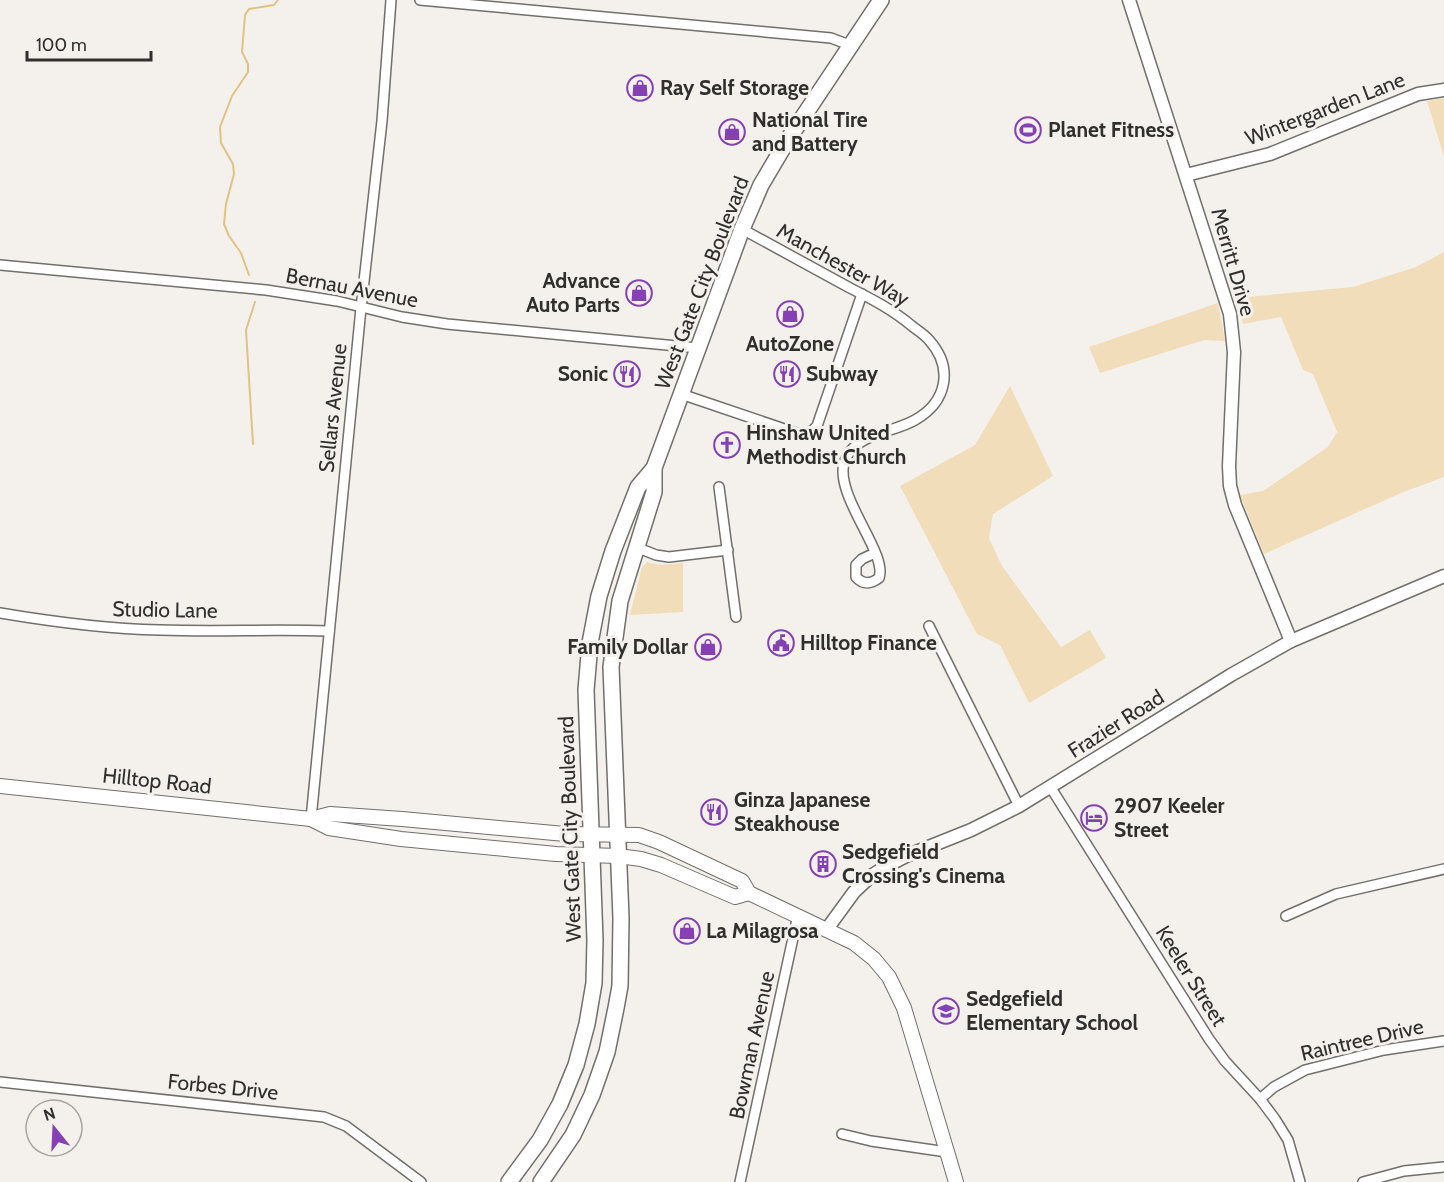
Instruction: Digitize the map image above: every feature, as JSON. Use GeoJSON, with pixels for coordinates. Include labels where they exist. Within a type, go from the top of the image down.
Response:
{"type":"FeatureCollection","features":[{"type":"Feature","properties":{"kind":"main road","name":"West Gate City Boulevard"},"geometry":{"type":"LineString","coordinates":[[541,1182],[561,1154],[583,1115],[607,1052],[620,986],[621,918],[611,667],[620,601],[654,492],[654,468],[742,229],[761,185],[787,141],[882,0]]}},
{"type":"Feature","properties":{"kind":"main road","name":"West Gate City Boulevard"},"geometry":{"type":"LineString","coordinates":[[509,1182],[527,1159],[565,1095],[585,1033],[595,974],[586,690],[593,620],[605,575],[638,487],[654,468]]}},
{"type":"Feature","properties":{"kind":"main road","name":"Hilltop Road"},"geometry":{"type":"LineString","coordinates":[[0,786],[311,819],[329,828],[401,839],[556,854],[618,856],[651,862],[735,897],[749,893],[742,881],[659,842],[639,836],[330,814],[311,819]]}},
{"type":"Feature","properties":{"kind":"main road"},"geometry":{"type":"LineString","coordinates":[[749,893],[855,943],[882,967],[895,987],[904,1008],[956,1182]]}},
{"type":"Feature","properties":{"kind":"main road"},"geometry":{"type":"LineString","coordinates":[[515,1182],[527,1159]]}},
{"type":"Feature","properties":{"kind":"street","name":"Sellars Avenue"},"geometry":{"type":"LineString","coordinates":[[311,819],[361,308],[382,121],[391,0]]}},
{"type":"Feature","properties":{"kind":"street"},"geometry":{"type":"LineString","coordinates":[[420,0],[831,38],[852,46]]}},
{"type":"Feature","properties":{"kind":"street","name":"Merritt Drive"},"geometry":{"type":"LineString","coordinates":[[1129,0],[1230,314],[1234,380],[1229,466],[1232,497],[1291,641]]}},
{"type":"Feature","properties":{"kind":"street","name":"Wintergarden Lane"},"geometry":{"type":"LineString","coordinates":[[1186,175],[1270,154],[1418,94],[1444,90]]}},
{"type":"Feature","properties":{"kind":"street","name":"Manchester Way"},"geometry":{"type":"LineString","coordinates":[[742,229],[900,315],[928,338],[944,366],[945,378],[941,394],[928,411],[901,427],[861,442],[850,450],[844,462],[842,477],[846,490],[874,553]]}},
{"type":"Feature","properties":{"kind":"street","name":"Bernau Avenue"},"geometry":{"type":"LineString","coordinates":[[0,266],[266,290],[337,301],[402,317],[447,324],[698,348]]}},
{"type":"Feature","properties":{"kind":"street"},"geometry":{"type":"LineString","coordinates":[[681,394],[801,435],[809,434],[817,426],[862,294]]}},
{"type":"Feature","properties":{"kind":"street"},"geometry":{"type":"LineString","coordinates":[[719,487],[736,617]]}},
{"type":"Feature","properties":{"kind":"street"},"geometry":{"type":"LineString","coordinates":[[636,548],[669,557],[728,550]]}},
{"type":"Feature","properties":{"kind":"street","name":"Frazier Road"},"geometry":{"type":"LineString","coordinates":[[827,929],[854,892],[883,868],[906,856],[971,830],[1019,806],[1231,675],[1291,641],[1444,576]]}},
{"type":"Feature","properties":{"kind":"street","name":"Studio Lane"},"geometry":{"type":"LineString","coordinates":[[0,613],[104,627],[161,630],[329,631]]}},
{"type":"Feature","properties":{"kind":"street"},"geometry":{"type":"LineString","coordinates":[[929,626],[1019,806]]}},
{"type":"Feature","properties":{"kind":"street","name":"Keeler Street"},"geometry":{"type":"LineString","coordinates":[[1051,788],[1209,1038],[1225,1061],[1260,1099],[1287,1140],[1300,1182]]}},
{"type":"Feature","properties":{"kind":"street"},"geometry":{"type":"LineString","coordinates":[[1286,916],[1336,894],[1444,868]]}},
{"type":"Feature","properties":{"kind":"street","name":"Bowman Avenue"},"geometry":{"type":"LineString","coordinates":[[740,1182],[798,915]]}},
{"type":"Feature","properties":{"kind":"street","name":"Raintree Drive"},"geometry":{"type":"LineString","coordinates":[[1260,1099],[1274,1087],[1305,1070],[1384,1050],[1444,1041]]}},
{"type":"Feature","properties":{"kind":"street","name":"Forbes Drive"},"geometry":{"type":"LineString","coordinates":[[0,1082],[324,1117],[346,1126],[421,1182]]}},
{"type":"Feature","properties":{"kind":"street"},"geometry":{"type":"LineString","coordinates":[[842,1134],[871,1141],[947,1152]]}},
{"type":"Feature","properties":{"kind":"street"},"geometry":{"type":"LineString","coordinates":[[1363,1182],[1404,1171],[1444,1167]]}},
{"type":"Feature","properties":{"kind":"shaded area"},"geometry":{"type":"Polygon","coordinates":[[[1444,98],[1444,157],[1427,101],[1444,98]]]}},
{"type":"Feature","properties":{"kind":"shaded area"},"geometry":{"type":"Polygon","coordinates":[[[1444,252],[1444,477],[1401,493],[1264,554],[1240,495],[1263,491],[1328,447],[1337,432],[1313,374],[1303,370],[1281,317],[1243,324],[1237,298],[1353,287],[1416,267],[1444,252]]]}},
{"type":"Feature","properties":{"kind":"shaded area"},"geometry":{"type":"Polygon","coordinates":[[[1218,303],[1225,341],[1204,340],[1100,373],[1089,347],[1218,303]]]}},
{"type":"Feature","properties":{"kind":"shaded area"},"geometry":{"type":"Polygon","coordinates":[[[1010,386],[1053,476],[993,514],[989,538],[1002,566],[1061,647],[1090,630],[1106,658],[1029,703],[1000,645],[977,634],[900,486],[975,445],[1010,386]]]}},
{"type":"Feature","properties":{"kind":"shaded area"},"geometry":{"type":"Polygon","coordinates":[[[647,562],[661,565],[683,563],[683,612],[630,615],[642,567],[647,562]]]}},
{"type":"Feature","properties":{"kind":"waterway"},"geometry":{"type":"LineString","coordinates":[[249,275],[241,253],[224,224],[226,204],[234,174],[233,164],[221,143],[220,127],[232,96],[248,72],[248,64],[242,52],[245,15],[249,9],[274,5],[278,0]]}},
{"type":"Feature","properties":{"kind":"waterway"},"geometry":{"type":"LineString","coordinates":[[253,444],[246,330],[255,302]]}},
{"type":"Feature","properties":{"kind":"place","name":"Ray Self Storage"},"geometry":{"type":"Point","coordinates":[640,88]}},
{"type":"Feature","properties":{"kind":"place","name":"Planet Fitness"},"geometry":{"type":"Point","coordinates":[1028,130]}},
{"type":"Feature","properties":{"kind":"place","name":"National Tire and Battery"},"geometry":{"type":"Point","coordinates":[732,132]}},
{"type":"Feature","properties":{"kind":"place","name":"Advance Auto Parts"},"geometry":{"type":"Point","coordinates":[639,293]}},
{"type":"Feature","properties":{"kind":"place","name":"AutoZone"},"geometry":{"type":"Point","coordinates":[790,314]}},
{"type":"Feature","properties":{"kind":"place","name":"Sonic"},"geometry":{"type":"Point","coordinates":[627,374]}},
{"type":"Feature","properties":{"kind":"place","name":"Subway"},"geometry":{"type":"Point","coordinates":[787,374]}},
{"type":"Feature","properties":{"kind":"place","name":"Hinshaw United Methodist Church"},"geometry":{"type":"Point","coordinates":[727,445]}},
{"type":"Feature","properties":{"kind":"place","name":"Hilltop Finance"},"geometry":{"type":"Point","coordinates":[781,643]}},
{"type":"Feature","properties":{"kind":"place","name":"Family Dollar"},"geometry":{"type":"Point","coordinates":[708,647]}},
{"type":"Feature","properties":{"kind":"place","name":"Ginza Japanese Steakhouse"},"geometry":{"type":"Point","coordinates":[714,812]}},
{"type":"Feature","properties":{"kind":"place","name":"2907 Keeler Street"},"geometry":{"type":"Point","coordinates":[1094,818]}},
{"type":"Feature","properties":{"kind":"place","name":"Sedgefield Crossing's Cinema"},"geometry":{"type":"Point","coordinates":[823,864]}},
{"type":"Feature","properties":{"kind":"place","name":"La Milagrosa"},"geometry":{"type":"Point","coordinates":[687,931]}},
{"type":"Feature","properties":{"kind":"place","name":"Sedgefield Elementary School"},"geometry":{"type":"Point","coordinates":[946,1011]}}]}
